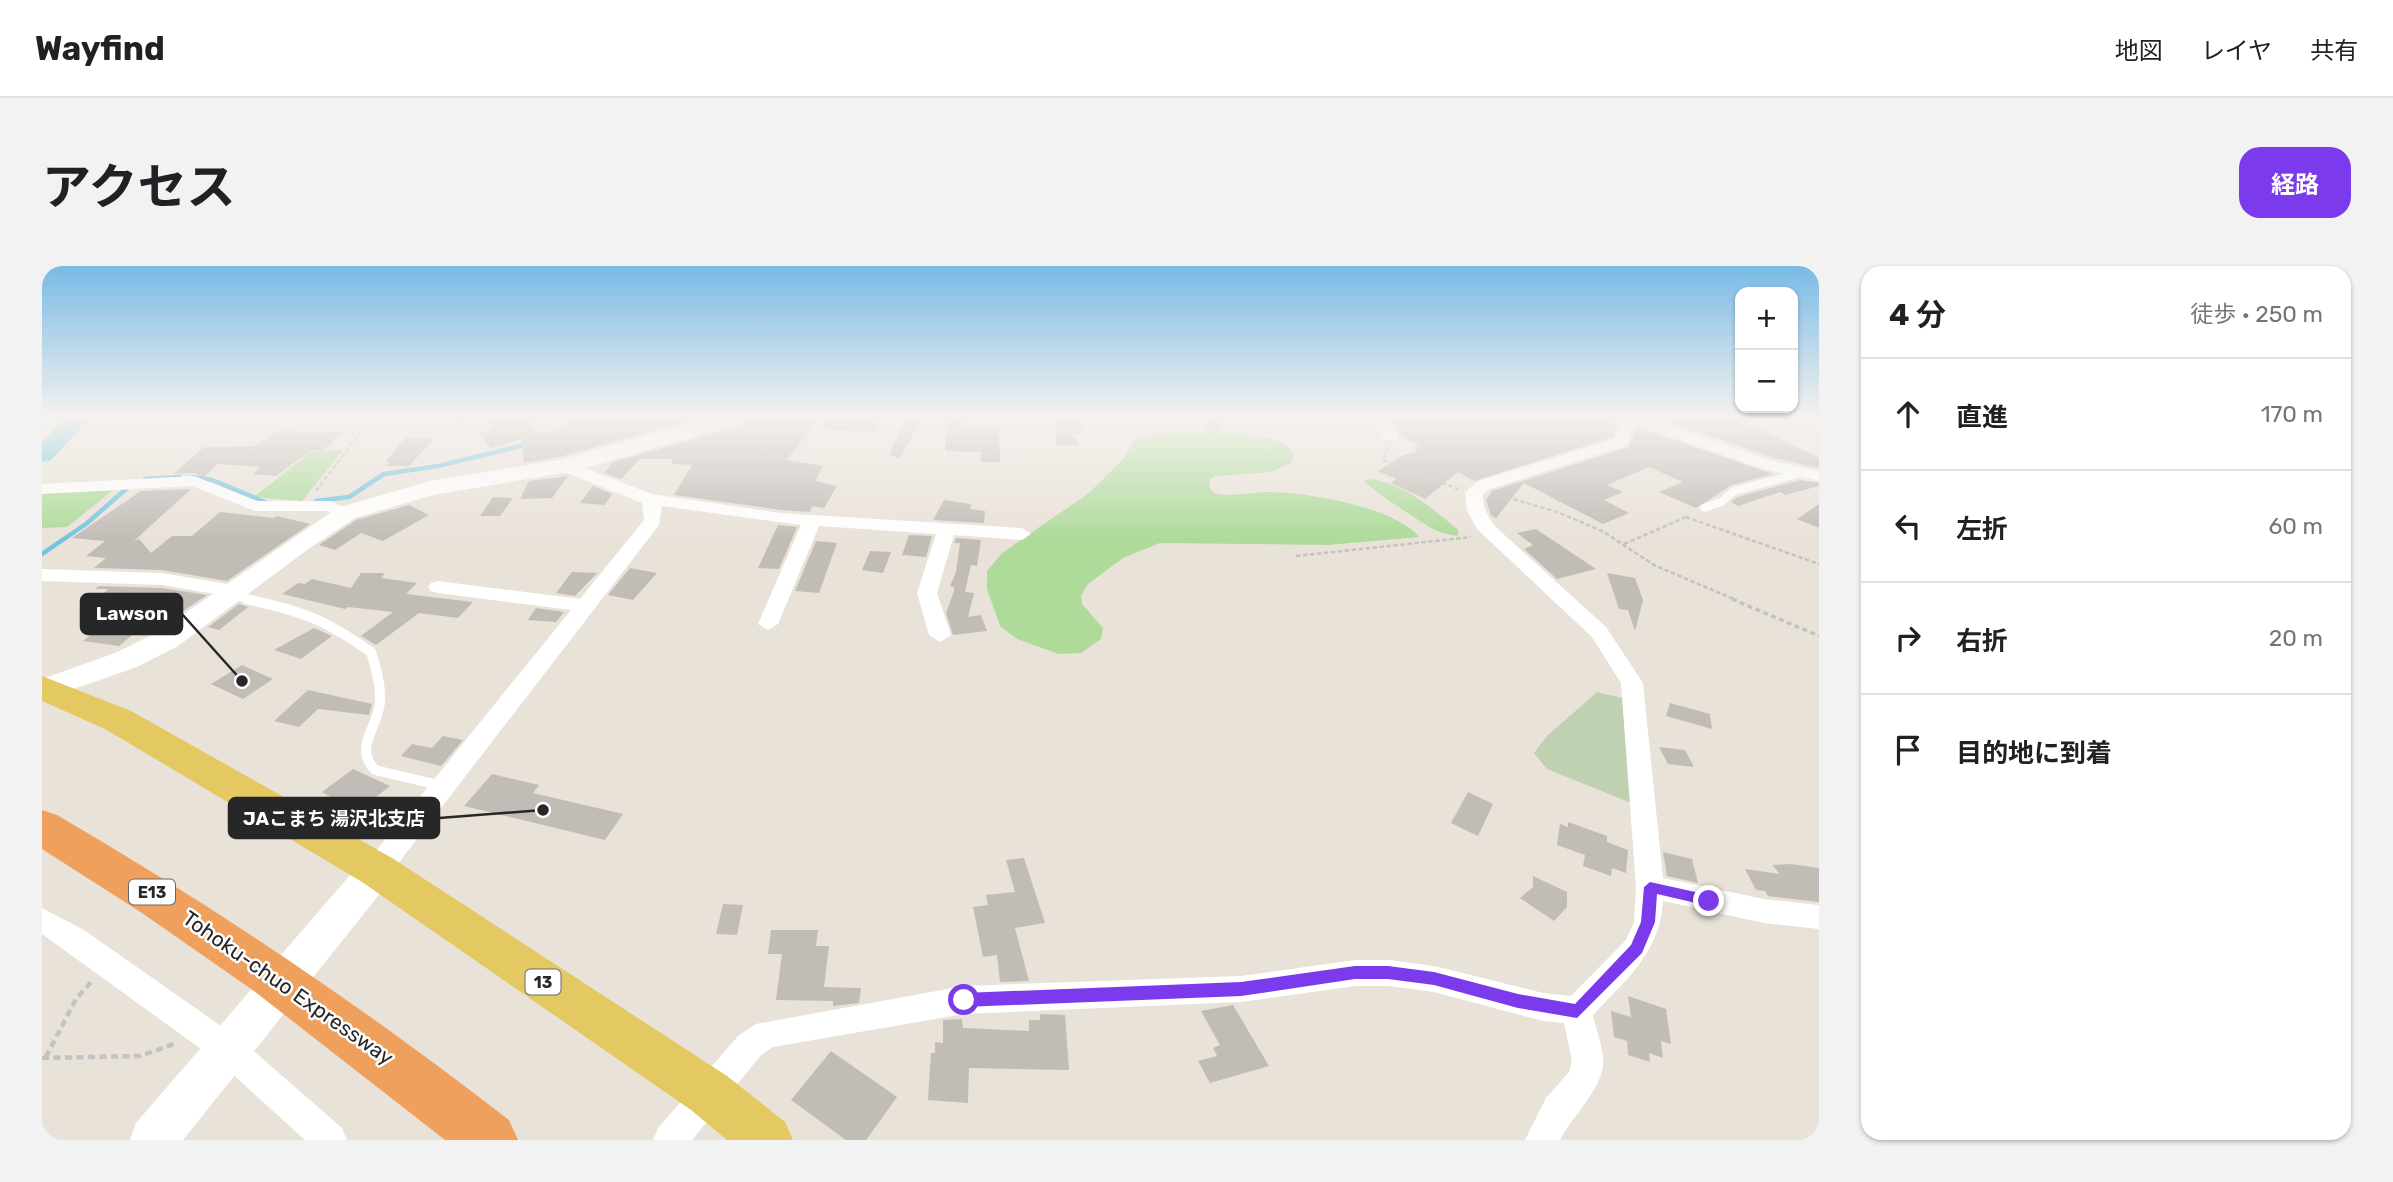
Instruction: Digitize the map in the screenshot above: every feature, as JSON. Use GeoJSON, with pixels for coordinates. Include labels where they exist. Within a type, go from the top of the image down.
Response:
{"type":"FeatureCollection","features":[{"type":"Feature","properties":{"kind":"highway","name":"Tohoku-chuo Expressway"},"geometry":{"type":"LineString","coordinates":[[42,827],[145,887],[258,963],[318,1006],[489,1140]]}},
{"type":"Feature","properties":{"kind":"main road","name":"13"},"geometry":{"type":"LineString","coordinates":[[43,689],[118,720],[377,870],[709,1093],[767,1140]]}},
{"type":"Feature","properties":{"kind":"street"},"geometry":{"type":"LineString","coordinates":[[43,689],[126,660],[159,644],[346,513],[430,488],[566,466],[594,458]]}},
{"type":"Feature","properties":{"kind":"street"},"geometry":{"type":"LineString","coordinates":[[1576,458],[1476,490],[1473,502],[1479,520],[1492,534],[1599,632],[1616,654],[1632,683],[1650,887],[1648,922],[1637,948],[1577,1011]]}},
{"type":"Feature","properties":{"kind":"street"},"geometry":{"type":"LineString","coordinates":[[1755,458],[1819,476]]}},
{"type":"Feature","properties":{"kind":"street"},"geometry":{"type":"LineString","coordinates":[[1801,473],[1819,464]]}},
{"type":"Feature","properties":{"kind":"street"},"geometry":{"type":"LineString","coordinates":[[566,466],[648,499],[812,520],[1022,534]]}},
{"type":"Feature","properties":{"kind":"street"},"geometry":{"type":"LineString","coordinates":[[42,489],[194,481],[255,506],[331,506],[346,513]]}},
{"type":"Feature","properties":{"kind":"street"},"geometry":{"type":"LineString","coordinates":[[153,1140],[214,1039],[377,870],[653,521],[653,506],[648,499]]}},
{"type":"Feature","properties":{"kind":"street"},"geometry":{"type":"LineString","coordinates":[[768,624],[812,520]]}},
{"type":"Feature","properties":{"kind":"street"},"geometry":{"type":"LineString","coordinates":[[940,635],[928,593],[947,529]]}},
{"type":"Feature","properties":{"kind":"street"},"geometry":{"type":"LineString","coordinates":[[42,575],[162,579],[230,593]]}},
{"type":"Feature","properties":{"kind":"street"},"geometry":{"type":"LineString","coordinates":[[438,587],[586,606]]}},
{"type":"Feature","properties":{"kind":"street"},"geometry":{"type":"LineString","coordinates":[[1650,887],[1763,911],[1819,917]]}},
{"type":"Feature","properties":{"kind":"street"},"geometry":{"type":"LineString","coordinates":[[42,920],[108,963],[214,1039],[330,1140]]}},
{"type":"Feature","properties":{"kind":"street"},"geometry":{"type":"LineString","coordinates":[[670,1140],[750,1045],[766,1034],[964,1000],[1241,989],[1355,973],[1388,973],[1434,979],[1531,1004],[1577,1011]]}},
{"type":"Feature","properties":{"kind":"street"},"geometry":{"type":"LineString","coordinates":[[1542,1140],[1558,1109],[1582,1082],[1588,1061],[1577,1011]]}},
{"type":"Feature","properties":{"kind":"lane"},"geometry":{"type":"LineString","coordinates":[[1704,508],[1721,502],[1734,491],[1801,473]]}},
{"type":"Feature","properties":{"kind":"lane"},"geometry":{"type":"LineString","coordinates":[[230,593],[303,611],[340,630],[371,652],[380,703],[365,744],[364,756],[367,764],[375,770],[443,786]]}},
{"type":"Feature","properties":{"kind":"path"},"geometry":{"type":"LineString","coordinates":[[304,506],[341,458]]}},
{"type":"Feature","properties":{"kind":"path"},"geometry":{"type":"LineString","coordinates":[[1384,458],[1383,460],[1442,484],[1476,490],[1560,513],[1618,538],[1635,555],[1654,565],[1819,636]]}},
{"type":"Feature","properties":{"kind":"path"},"geometry":{"type":"LineString","coordinates":[[1624,544],[1704,508]]}},
{"type":"Feature","properties":{"kind":"path"},"geometry":{"type":"LineString","coordinates":[[1686,517],[1739,539],[1779,546],[1819,564]]}},
{"type":"Feature","properties":{"kind":"path"},"geometry":{"type":"LineString","coordinates":[[1296,556],[1492,534]]}},
{"type":"Feature","properties":{"kind":"path"},"geometry":{"type":"LineString","coordinates":[[108,963],[76,999],[44,1058],[140,1056],[175,1045],[214,1039]]}},
{"type":"Feature","properties":{"kind":"green space"},"geometry":{"type":"Polygon","coordinates":[[[303,458],[337,458],[302,501],[254,497],[303,458]]]}},
{"type":"Feature","properties":{"kind":"green space"},"geometry":{"type":"Polygon","coordinates":[[[1124,458],[1293,458],[1291,463],[1271,472],[1215,476],[1210,480],[1210,488],[1214,493],[1227,495],[1284,493],[1349,503],[1391,517],[1419,537],[1328,545],[1160,543],[1123,558],[1088,584],[1081,596],[1082,604],[1103,628],[1101,639],[1081,653],[1059,654],[1017,639],[1000,626],[987,589],[987,571],[1002,553],[1089,493],[1124,458]]]}},
{"type":"Feature","properties":{"kind":"green space"},"geometry":{"type":"Polygon","coordinates":[[[1368,479],[1393,485],[1417,498],[1459,531],[1457,536],[1435,530],[1420,521],[1368,485],[1364,481],[1368,479]]]}},
{"type":"Feature","properties":{"kind":"green space"},"geometry":{"type":"Polygon","coordinates":[[[117,487],[67,527],[42,528],[42,492],[117,487]]]}},
{"type":"Feature","properties":{"kind":"green space"},"geometry":{"type":"Polygon","coordinates":[[[1597,692],[1627,699],[1631,803],[1547,769],[1534,753],[1547,736],[1597,692]]]}},
{"type":"Feature","properties":{"kind":"building"},"geometry":{"type":"Polygon","coordinates":[[[192,458],[301,458],[276,476],[253,474],[261,467],[218,464],[204,477],[194,473],[173,474],[192,458]]]}},
{"type":"Feature","properties":{"kind":"building"},"geometry":{"type":"Polygon","coordinates":[[[389,458],[417,458],[409,466],[386,466],[390,461],[386,461],[389,458]]]}},
{"type":"Feature","properties":{"kind":"building"},"geometry":{"type":"Polygon","coordinates":[[[524,458],[553,458],[524,463],[524,458]]]}},
{"type":"Feature","properties":{"kind":"building"},"geometry":{"type":"Polygon","coordinates":[[[628,458],[789,458],[787,460],[823,466],[815,481],[837,486],[824,508],[812,506],[810,512],[781,510],[674,495],[692,465],[672,464],[672,459],[640,459],[621,479],[604,473],[613,462],[628,458]]]}},
{"type":"Feature","properties":{"kind":"building"},"geometry":{"type":"Polygon","coordinates":[[[981,458],[1000,458],[1000,462],[981,462],[981,458]]]}},
{"type":"Feature","properties":{"kind":"building"},"geometry":{"type":"Polygon","coordinates":[[[1398,458],[1547,458],[1474,481],[1458,472],[1425,499],[1391,483],[1396,479],[1378,471],[1398,458]]]}},
{"type":"Feature","properties":{"kind":"building"},"geometry":{"type":"Polygon","coordinates":[[[1595,458],[1726,458],[1773,474],[1732,485],[1696,508],[1659,492],[1683,482],[1649,467],[1607,485],[1623,492],[1604,500],[1629,513],[1603,524],[1524,483],[1496,518],[1491,515],[1486,500],[1492,491],[1595,458]]]}},
{"type":"Feature","properties":{"kind":"building"},"geometry":{"type":"Polygon","coordinates":[[[1774,458],[1819,458],[1819,468],[1774,458]]]}},
{"type":"Feature","properties":{"kind":"building"},"geometry":{"type":"Polygon","coordinates":[[[568,476],[552,498],[520,499],[529,481],[568,476]]]}},
{"type":"Feature","properties":{"kind":"building"},"geometry":{"type":"Polygon","coordinates":[[[1801,480],[1819,483],[1819,486],[1785,495],[1780,492],[1738,506],[1731,502],[1737,497],[1801,480]]]}},
{"type":"Feature","properties":{"kind":"building"},"geometry":{"type":"Polygon","coordinates":[[[593,486],[612,494],[605,505],[580,503],[593,486]]]}},
{"type":"Feature","properties":{"kind":"building"},"geometry":{"type":"Polygon","coordinates":[[[191,489],[134,541],[139,539],[151,553],[172,536],[192,536],[220,512],[274,518],[277,516],[310,524],[227,581],[162,570],[94,568],[106,558],[86,556],[105,541],[72,538],[141,491],[191,489]]]}},
{"type":"Feature","properties":{"kind":"building"},"geometry":{"type":"Polygon","coordinates":[[[493,497],[513,498],[500,516],[480,516],[493,497]]]}},
{"type":"Feature","properties":{"kind":"building"},"geometry":{"type":"Polygon","coordinates":[[[944,500],[971,504],[970,509],[985,511],[984,523],[933,520],[944,500]]]}},
{"type":"Feature","properties":{"kind":"building"},"geometry":{"type":"Polygon","coordinates":[[[1819,504],[1819,528],[1797,519],[1819,504]]]}},
{"type":"Feature","properties":{"kind":"building"},"geometry":{"type":"Polygon","coordinates":[[[409,505],[429,515],[383,541],[361,533],[335,550],[319,545],[356,520],[409,505]]]}},
{"type":"Feature","properties":{"kind":"building"},"geometry":{"type":"Polygon","coordinates":[[[778,525],[797,527],[779,569],[758,568],[778,525]]]}},
{"type":"Feature","properties":{"kind":"building"},"geometry":{"type":"Polygon","coordinates":[[[1536,529],[1596,569],[1557,579],[1524,549],[1533,545],[1517,533],[1536,529]]]}},
{"type":"Feature","properties":{"kind":"building"},"geometry":{"type":"Polygon","coordinates":[[[909,535],[932,536],[926,557],[902,555],[909,535]]]}},
{"type":"Feature","properties":{"kind":"building"},"geometry":{"type":"Polygon","coordinates":[[[956,538],[981,540],[977,566],[971,565],[965,592],[974,593],[968,617],[981,615],[987,631],[953,635],[946,613],[954,591],[954,587],[950,586],[956,572],[960,543],[954,543],[956,538]]]}},
{"type":"Feature","properties":{"kind":"building"},"geometry":{"type":"Polygon","coordinates":[[[816,541],[837,543],[819,593],[795,591],[816,541]]]}},
{"type":"Feature","properties":{"kind":"building"},"geometry":{"type":"Polygon","coordinates":[[[870,551],[891,552],[883,573],[862,570],[870,551]]]}},
{"type":"Feature","properties":{"kind":"building"},"geometry":{"type":"Polygon","coordinates":[[[630,568],[657,573],[633,600],[608,595],[630,568]]]}},
{"type":"Feature","properties":{"kind":"building"},"geometry":{"type":"Polygon","coordinates":[[[572,572],[597,573],[575,596],[556,593],[572,572]]]}},
{"type":"Feature","properties":{"kind":"building"},"geometry":{"type":"Polygon","coordinates":[[[361,573],[385,573],[381,578],[417,583],[406,594],[473,602],[458,618],[419,613],[376,645],[361,636],[393,612],[348,607],[345,609],[282,594],[298,583],[305,584],[312,579],[351,588],[361,573]]]}},
{"type":"Feature","properties":{"kind":"building"},"geometry":{"type":"Polygon","coordinates":[[[1607,573],[1635,578],[1643,600],[1635,631],[1628,610],[1619,609],[1607,573]]]}},
{"type":"Feature","properties":{"kind":"building"},"geometry":{"type":"Polygon","coordinates":[[[99,586],[162,588],[207,595],[167,622],[150,620],[119,646],[83,641],[124,609],[89,609],[108,589],[95,589],[99,586]]]}},
{"type":"Feature","properties":{"kind":"building"},"geometry":{"type":"Polygon","coordinates":[[[239,604],[248,607],[219,630],[208,627],[239,604]]]}},
{"type":"Feature","properties":{"kind":"building"},"geometry":{"type":"Polygon","coordinates":[[[536,608],[564,612],[556,622],[528,620],[536,608]]]}},
{"type":"Feature","properties":{"kind":"building"},"geometry":{"type":"Polygon","coordinates":[[[314,628],[332,636],[301,659],[274,650],[314,628]]]}},
{"type":"Feature","properties":{"kind":"building"},"geometry":{"type":"Polygon","coordinates":[[[242,665],[273,679],[243,699],[211,684],[242,665]]]}},
{"type":"Feature","properties":{"kind":"building"},"geometry":{"type":"Polygon","coordinates":[[[308,690],[372,704],[369,715],[318,709],[299,727],[274,721],[308,690]]]}},
{"type":"Feature","properties":{"kind":"building"},"geometry":{"type":"Polygon","coordinates":[[[1670,703],[1710,714],[1712,729],[1666,716],[1670,703]]]}},
{"type":"Feature","properties":{"kind":"building"},"geometry":{"type":"Polygon","coordinates":[[[443,736],[463,740],[441,766],[401,756],[412,744],[432,748],[443,736]]]}},
{"type":"Feature","properties":{"kind":"building"},"geometry":{"type":"Polygon","coordinates":[[[1659,747],[1685,750],[1694,767],[1668,764],[1659,747]]]}},
{"type":"Feature","properties":{"kind":"building"},"geometry":{"type":"Polygon","coordinates":[[[353,769],[390,786],[357,812],[322,792],[353,769]]]}},
{"type":"Feature","properties":{"kind":"building"},"geometry":{"type":"Polygon","coordinates":[[[492,774],[539,785],[533,793],[623,814],[605,840],[464,806],[492,774]]]}},
{"type":"Feature","properties":{"kind":"building"},"geometry":{"type":"Polygon","coordinates":[[[1468,792],[1493,804],[1478,836],[1451,823],[1468,792]]]}},
{"type":"Feature","properties":{"kind":"building"},"geometry":{"type":"Polygon","coordinates":[[[1568,822],[1607,836],[1607,842],[1628,850],[1626,873],[1612,868],[1611,876],[1583,866],[1585,855],[1557,845],[1560,824],[1568,827],[1568,822]]]}},
{"type":"Feature","properties":{"kind":"building"},"geometry":{"type":"Polygon","coordinates":[[[1663,852],[1692,859],[1698,883],[1667,876],[1663,852]]]}},
{"type":"Feature","properties":{"kind":"building"},"geometry":{"type":"Polygon","coordinates":[[[1024,858],[1045,923],[1015,928],[1029,981],[1000,982],[997,955],[983,957],[973,907],[988,905],[986,895],[1015,892],[1006,860],[1024,858]]]}},
{"type":"Feature","properties":{"kind":"building"},"geometry":{"type":"Polygon","coordinates":[[[1791,864],[1819,868],[1819,902],[1768,896],[1765,891],[1756,890],[1745,869],[1780,874],[1772,865],[1791,864]]]}},
{"type":"Feature","properties":{"kind":"building"},"geometry":{"type":"Polygon","coordinates":[[[1533,876],[1567,892],[1567,907],[1554,921],[1520,898],[1533,887],[1533,876]]]}},
{"type":"Feature","properties":{"kind":"building"},"geometry":{"type":"Polygon","coordinates":[[[723,904],[743,905],[737,935],[716,934],[723,904]]]}},
{"type":"Feature","properties":{"kind":"building"},"geometry":{"type":"Polygon","coordinates":[[[771,930],[818,930],[816,946],[829,946],[824,987],[861,988],[859,1003],[833,1006],[833,1001],[776,1000],[782,954],[768,954],[771,930]]]}},
{"type":"Feature","properties":{"kind":"building"},"geometry":{"type":"Polygon","coordinates":[[[1628,996],[1666,1009],[1671,1044],[1661,1041],[1663,1058],[1649,1053],[1650,1062],[1628,1055],[1627,1041],[1614,1037],[1611,1011],[1631,1017],[1628,996]]]}},
{"type":"Feature","properties":{"kind":"building"},"geometry":{"type":"Polygon","coordinates":[[[1233,1005],[1269,1066],[1210,1083],[1198,1061],[1217,1056],[1213,1048],[1220,1045],[1201,1011],[1233,1005]]]}},
{"type":"Feature","properties":{"kind":"building"},"geometry":{"type":"Polygon","coordinates":[[[1040,1014],[1065,1015],[1069,1070],[969,1068],[968,1103],[928,1100],[931,1053],[935,1053],[935,1042],[943,1043],[943,1020],[962,1019],[963,1028],[1029,1031],[1029,1020],[1040,1020],[1040,1014]]]}},
{"type":"Feature","properties":{"kind":"building"},"geometry":{"type":"Polygon","coordinates":[[[831,1051],[897,1097],[866,1140],[846,1140],[791,1100],[831,1051]]]}},
{"type":"Feature","properties":{"kind":"waterway"},"geometry":{"type":"LineString","coordinates":[[316,501],[349,497],[384,474],[472,458]]}},
{"type":"Feature","properties":{"kind":"waterway"},"geometry":{"type":"LineString","coordinates":[[145,479],[180,477]]}},
{"type":"Feature","properties":{"kind":"waterway"},"geometry":{"type":"LineString","coordinates":[[193,477],[212,480],[265,502]]}},
{"type":"Feature","properties":{"kind":"waterway"},"geometry":{"type":"LineString","coordinates":[[42,554],[86,524],[126,489]]}},
{"type":"Feature","properties":{"kind":"place","name":"Lawson"},"geometry":{"type":"Point","coordinates":[242,681]}},
{"type":"Feature","properties":{"kind":"place","name":"JAこまち 湯沢北支店"},"geometry":{"type":"Point","coordinates":[543,810]}},
{"type":"Feature","properties":{"kind":"route"},"geometry":{"type":"LineString","coordinates":[[964,1000],[1241,989],[1355,973],[1388,973],[1434,979],[1543,1007],[1577,1011],[1619,970],[1637,948],[1648,922],[1650,887],[1709,901]]}}]}
